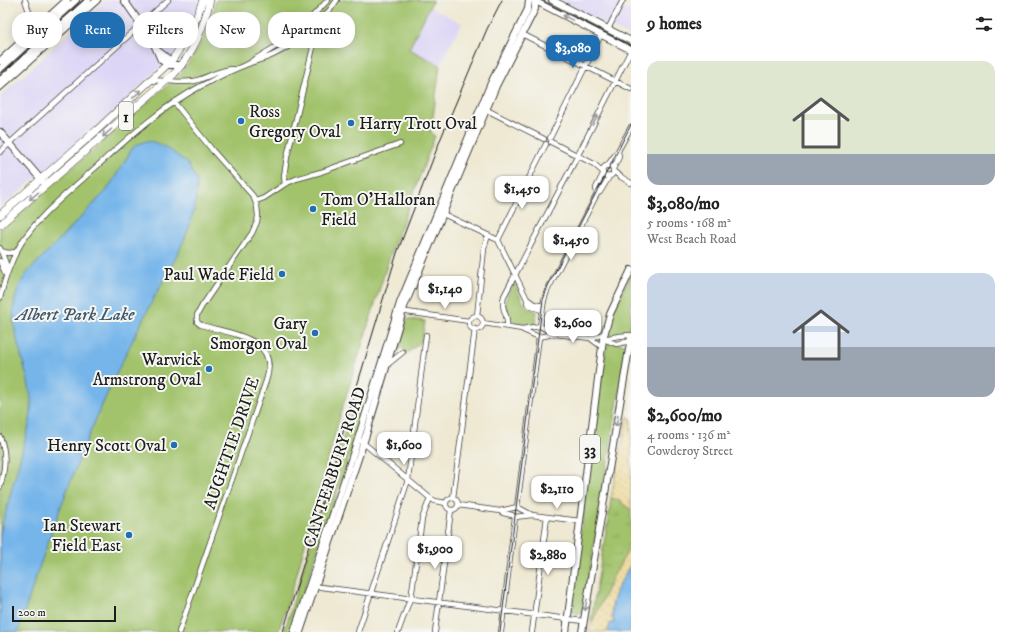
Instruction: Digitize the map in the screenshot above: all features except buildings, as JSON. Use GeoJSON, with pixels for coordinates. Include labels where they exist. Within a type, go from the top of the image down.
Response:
{"type":"FeatureCollection","features":[{"type":"Feature","properties":{"kind":"highway","name":"1"},"geometry":{"type":"LineString","coordinates":[[0,215],[169,63],[191,32],[203,0]]}},
{"type":"Feature","properties":{"kind":"highway","name":"1"},"geometry":{"type":"LineString","coordinates":[[0,225],[169,80],[191,52],[202,32],[210,0]]}},
{"type":"Feature","properties":{"kind":"highway"},"geometry":{"type":"LineString","coordinates":[[202,32],[205,28],[215,0]]}},
{"type":"Feature","properties":{"kind":"highway"},"geometry":{"type":"LineString","coordinates":[[54,168],[60,174]]}},
{"type":"Feature","properties":{"kind":"main road"},"geometry":{"type":"LineString","coordinates":[[54,12],[67,0]]}},
{"type":"Feature","properties":{"kind":"main road"},"geometry":{"type":"LineString","coordinates":[[62,13],[76,0]]}},
{"type":"Feature","properties":{"kind":"main road"},"geometry":{"type":"LineString","coordinates":[[0,80],[88,0]]}},
{"type":"Feature","properties":{"kind":"main road"},"geometry":{"type":"LineString","coordinates":[[0,87],[96,0]]}},
{"type":"Feature","properties":{"kind":"main road"},"geometry":{"type":"LineString","coordinates":[[124,0],[133,13]]}},
{"type":"Feature","properties":{"kind":"main road"},"geometry":{"type":"LineString","coordinates":[[533,0],[631,50]]}},
{"type":"Feature","properties":{"kind":"main road","name":"CANTERBURY ROAD"},"geometry":{"type":"LineString","coordinates":[[361,441],[400,311],[484,108],[535,9],[533,0]]}},
{"type":"Feature","properties":{"kind":"main road","name":"CANTERBURY ROAD"},"geometry":{"type":"LineString","coordinates":[[484,108],[491,83],[533,0]]}},
{"type":"Feature","properties":{"kind":"main road"},"geometry":{"type":"LineString","coordinates":[[552,0],[631,41]]}},
{"type":"Feature","properties":{"kind":"main road"},"geometry":{"type":"LineString","coordinates":[[0,61],[14,48]]}},
{"type":"Feature","properties":{"kind":"main road"},"geometry":{"type":"LineString","coordinates":[[0,69],[23,48]]}},
{"type":"Feature","properties":{"kind":"main road"},"geometry":{"type":"LineString","coordinates":[[156,48],[161,60],[182,65]]}},
{"type":"Feature","properties":{"kind":"main road"},"geometry":{"type":"LineString","coordinates":[[0,132],[46,186]]}},
{"type":"Feature","properties":{"kind":"main road","name":"33"},"geometry":{"type":"LineString","coordinates":[[566,632],[602,347],[610,314],[631,270]]}},
{"type":"Feature","properties":{"kind":"main road","name":"CANTERBURY ROAD"},"geometry":{"type":"LineString","coordinates":[[294,632],[312,586],[387,365],[400,311]]}},
{"type":"Feature","properties":{"kind":"main road","name":"33"},"geometry":{"type":"LineString","coordinates":[[582,632],[631,339]]}},
{"type":"Feature","properties":{"kind":"main road","name":"CANTERBURY ROAD"},"geometry":{"type":"LineString","coordinates":[[300,632],[312,586]]}},
{"type":"Feature","properties":{"kind":"street"},"geometry":{"type":"LineString","coordinates":[[25,0],[29,12]]}},
{"type":"Feature","properties":{"kind":"street"},"geometry":{"type":"LineString","coordinates":[[155,12],[168,0]]}},
{"type":"Feature","properties":{"kind":"street"},"geometry":{"type":"LineString","coordinates":[[317,12],[328,0]]}},
{"type":"Feature","properties":{"kind":"street"},"geometry":{"type":"LineString","coordinates":[[328,12],[337,0]]}},
{"type":"Feature","properties":{"kind":"street"},"geometry":{"type":"LineString","coordinates":[[608,29],[623,0]]}},
{"type":"Feature","properties":{"kind":"street"},"geometry":{"type":"LineString","coordinates":[[0,152],[133,32]]}},
{"type":"Feature","properties":{"kind":"street"},"geometry":{"type":"LineString","coordinates":[[522,34],[631,89]]}},
{"type":"Feature","properties":{"kind":"street"},"geometry":{"type":"LineString","coordinates":[[498,240],[546,144],[549,144],[551,140],[601,34]]}},
{"type":"Feature","properties":{"kind":"street"},"geometry":{"type":"LineString","coordinates":[[0,298],[8,269],[16,252],[25,237],[50,209],[152,118],[174,102],[201,86],[249,63],[274,48]]}},
{"type":"Feature","properties":{"kind":"street"},"geometry":{"type":"LineString","coordinates":[[249,63],[263,60],[285,48]]}},
{"type":"Feature","properties":{"kind":"street"},"geometry":{"type":"LineString","coordinates":[[285,184],[284,176],[287,157],[313,48]]}},
{"type":"Feature","properties":{"kind":"street"},"geometry":{"type":"LineString","coordinates":[[507,327],[508,319],[502,304],[504,296],[631,50]]}},
{"type":"Feature","properties":{"kind":"street"},"geometry":{"type":"LineString","coordinates":[[150,81],[194,81],[224,70],[236,69]]}},
{"type":"Feature","properties":{"kind":"street"},"geometry":{"type":"LineString","coordinates":[[174,102],[256,201],[264,198],[285,184],[296,179],[321,172],[400,144]]}},
{"type":"Feature","properties":{"kind":"street"},"geometry":{"type":"LineString","coordinates":[[484,108],[544,139],[548,137],[594,164],[603,173],[631,183]]}},
{"type":"Feature","properties":{"kind":"street"},"geometry":{"type":"LineString","coordinates":[[597,194],[596,188],[603,173],[603,169],[618,152],[631,127]]}},
{"type":"Feature","properties":{"kind":"street"},"geometry":{"type":"LineString","coordinates":[[544,139],[546,144]]}},
{"type":"Feature","properties":{"kind":"street"},"geometry":{"type":"LineString","coordinates":[[539,335],[544,333],[540,328],[547,291],[597,194],[600,192],[609,176],[613,174],[613,170],[619,157],[618,152]]}},
{"type":"Feature","properties":{"kind":"street"},"geometry":{"type":"LineString","coordinates":[[594,164],[611,167],[620,178]]}},
{"type":"Feature","properties":{"kind":"street","name":"AUGHTIE DRIVE"},"geometry":{"type":"LineString","coordinates":[[179,632],[268,373],[269,365],[266,356],[255,342],[198,324],[197,319],[199,312],[216,284],[254,229],[258,216],[256,201]]}},
{"type":"Feature","properties":{"kind":"street"},"geometry":{"type":"LineString","coordinates":[[441,212],[498,240],[527,299],[527,303],[531,306],[543,308]]}},
{"type":"Feature","properties":{"kind":"street"},"geometry":{"type":"LineString","coordinates":[[477,316],[484,249],[488,235]]}},
{"type":"Feature","properties":{"kind":"street"},"geometry":{"type":"LineString","coordinates":[[1,250],[8,253],[16,252]]}},
{"type":"Feature","properties":{"kind":"street"},"geometry":{"type":"LineString","coordinates":[[1,250],[8,269]]}},
{"type":"Feature","properties":{"kind":"street"},"geometry":{"type":"LineString","coordinates":[[0,261],[6,275]]}},
{"type":"Feature","properties":{"kind":"street"},"geometry":{"type":"LineString","coordinates":[[400,311],[469,321]]}},
{"type":"Feature","properties":{"kind":"street"},"geometry":{"type":"LineString","coordinates":[[469,321],[473,317],[477,316]]}},
{"type":"Feature","properties":{"kind":"street"},"geometry":{"type":"LineString","coordinates":[[477,316],[481,318],[483,323]]}},
{"type":"Feature","properties":{"kind":"street"},"geometry":{"type":"LineString","coordinates":[[469,321],[470,326],[475,329]]}},
{"type":"Feature","properties":{"kind":"street"},"geometry":{"type":"LineString","coordinates":[[483,323],[522,329],[540,328],[555,334]]}},
{"type":"Feature","properties":{"kind":"street"},"geometry":{"type":"LineString","coordinates":[[475,329],[479,328],[483,323]]}},
{"type":"Feature","properties":{"kind":"street"},"geometry":{"type":"LineString","coordinates":[[539,335],[534,332],[540,328]]}},
{"type":"Feature","properties":{"kind":"street"},"geometry":{"type":"LineString","coordinates":[[453,498],[475,329]]}},
{"type":"Feature","properties":{"kind":"street"},"geometry":{"type":"LineString","coordinates":[[522,329],[539,335],[555,334],[590,338],[598,336],[619,336],[631,339]]}},
{"type":"Feature","properties":{"kind":"street"},"geometry":{"type":"LineString","coordinates":[[358,632],[408,480],[426,335]]}},
{"type":"Feature","properties":{"kind":"street"},"geometry":{"type":"LineString","coordinates":[[500,632],[516,516],[521,513],[517,508],[539,335]]}},
{"type":"Feature","properties":{"kind":"street"},"geometry":{"type":"LineString","coordinates":[[604,336],[616,344],[631,339]]}},
{"type":"Feature","properties":{"kind":"street"},"geometry":{"type":"LineString","coordinates":[[590,338],[602,347]]}},
{"type":"Feature","properties":{"kind":"street"},"geometry":{"type":"LineString","coordinates":[[387,365],[403,352]]}},
{"type":"Feature","properties":{"kind":"street"},"geometry":{"type":"LineString","coordinates":[[0,437],[4,447],[5,462],[0,487]]}},
{"type":"Feature","properties":{"kind":"street"},"geometry":{"type":"LineString","coordinates":[[361,441],[435,502],[446,503],[448,500],[453,498]]}},
{"type":"Feature","properties":{"kind":"street"},"geometry":{"type":"LineString","coordinates":[[398,632],[410,599],[422,519],[430,498]]}},
{"type":"Feature","properties":{"kind":"street"},"geometry":{"type":"LineString","coordinates":[[453,498],[457,501],[458,505]]}},
{"type":"Feature","properties":{"kind":"street"},"geometry":{"type":"LineString","coordinates":[[446,503],[446,507],[451,510]]}},
{"type":"Feature","properties":{"kind":"street"},"geometry":{"type":"LineString","coordinates":[[451,510],[455,510],[458,505]]}},
{"type":"Feature","properties":{"kind":"street"},"geometry":{"type":"LineString","coordinates":[[458,505],[500,511],[516,516],[532,515],[580,521]]}},
{"type":"Feature","properties":{"kind":"street"},"geometry":{"type":"LineString","coordinates":[[516,516],[511,511],[517,508]]}},
{"type":"Feature","properties":{"kind":"street"},"geometry":{"type":"LineString","coordinates":[[500,511],[517,508],[532,515]]}},
{"type":"Feature","properties":{"kind":"street"},"geometry":{"type":"LineString","coordinates":[[435,632],[451,510]]}},
{"type":"Feature","properties":{"kind":"street"},"geometry":{"type":"LineString","coordinates":[[532,632],[547,517]]}},
{"type":"Feature","properties":{"kind":"street"},"geometry":{"type":"LineString","coordinates":[[312,586],[583,621]]}},
{"type":"Feature","properties":{"kind":"shaded area"},"geometry":{"type":"Polygon","coordinates":[[[105,0],[199,0],[196,12],[133,12],[133,48],[177,48],[173,55],[112,113],[0,208],[0,97],[53,48],[62,48],[62,40],[70,32],[70,48],[125,48],[125,12],[92,12],[105,0]]]}},
{"type":"Feature","properties":{"kind":"shaded area"},"geometry":{"type":"Polygon","coordinates":[[[560,0],[620,0],[618,5],[631,12],[631,37],[560,0]]]}},
{"type":"Feature","properties":{"kind":"shaded area"},"geometry":{"type":"Polygon","coordinates":[[[430,7],[462,23],[440,65],[409,49],[430,7]]]}},
{"type":"Feature","properties":{"kind":"green space"},"geometry":{"type":"Polygon","coordinates":[[[216,0],[433,0],[409,49],[440,65],[431,133],[435,136],[389,259],[341,412],[295,581],[278,632],[0,632],[0,229],[177,77],[198,48],[206,31],[206,48],[260,48],[260,12],[212,12],[216,0]]]}},
{"type":"Feature","properties":{"kind":"green space"},"geometry":{"type":"Polygon","coordinates":[[[631,274],[631,320],[629,333],[608,337],[609,324],[612,315],[631,274]]]}},
{"type":"Feature","properties":{"kind":"green space"},"geometry":{"type":"Polygon","coordinates":[[[514,283],[524,304],[531,310],[532,309],[537,312],[536,325],[529,327],[529,325],[510,322],[505,303],[514,283]]]}},
{"type":"Feature","properties":{"kind":"green space"},"geometry":{"type":"Polygon","coordinates":[[[407,319],[425,321],[422,341],[406,354],[402,347],[397,351],[407,319]]]}},
{"type":"Feature","properties":{"kind":"green space"},"geometry":{"type":"Polygon","coordinates":[[[609,342],[627,345],[583,611],[577,614],[571,610],[591,449],[606,348],[609,342]]]}},
{"type":"Feature","properties":{"kind":"green space"},"geometry":{"type":"Polygon","coordinates":[[[354,402],[366,406],[290,632],[284,632],[354,402]]]}},
{"type":"Feature","properties":{"kind":"green space"},"geometry":{"type":"Polygon","coordinates":[[[611,498],[618,500],[631,510],[631,545],[613,577],[592,622],[590,622],[607,525],[609,522],[611,498]]]}},
{"type":"Feature","properties":{"kind":"sand"},"geometry":{"type":"Polygon","coordinates":[[[627,417],[631,418],[631,510],[618,500],[611,498],[627,417]]]}},
{"type":"Feature","properties":{"kind":"sand"},"geometry":{"type":"Polygon","coordinates":[[[631,545],[631,564],[612,605],[612,618],[615,623],[610,623],[608,632],[589,632],[590,625],[613,577],[631,545]]]}},
{"type":"Feature","properties":{"kind":"water","name":"Albert Park Lake"},"geometry":{"type":"Polygon","coordinates":[[[146,141],[158,143],[175,153],[189,165],[197,181],[195,202],[188,230],[98,413],[50,537],[18,632],[0,632],[0,533],[28,429],[31,412],[29,386],[13,316],[14,302],[18,288],[26,274],[107,190],[132,149],[136,145],[146,141]]]}},
{"type":"Feature","properties":{"kind":"water"},"geometry":{"type":"Polygon","coordinates":[[[631,564],[631,632],[608,632],[610,623],[614,623],[612,607],[616,592],[631,564]]]}},
{"type":"Feature","properties":{"kind":"tram line"},"geometry":{"type":"LineString","coordinates":[[0,76],[84,0]]}},
{"type":"Feature","properties":{"kind":"tram line"},"geometry":{"type":"LineString","coordinates":[[283,632],[397,253],[441,138],[487,29],[502,0]]}},
{"type":"Feature","properties":{"kind":"tram line"},"geometry":{"type":"LineString","coordinates":[[540,0],[631,46]]}},
{"type":"Feature","properties":{"kind":"tram line"},"geometry":{"type":"LineString","coordinates":[[500,632],[543,300],[548,286],[631,125]]}},
{"type":"Feature","properties":{"kind":"place","name":"Ross Gregory Oval"},"geometry":{"type":"Point","coordinates":[241,121]}},
{"type":"Feature","properties":{"kind":"place","name":"Harry Trott Oval"},"geometry":{"type":"Point","coordinates":[351,123]}},
{"type":"Feature","properties":{"kind":"place","name":"Tom O'Halloran Field"},"geometry":{"type":"Point","coordinates":[313,209]}},
{"type":"Feature","properties":{"kind":"place","name":"Paul Wade Field"},"geometry":{"type":"Point","coordinates":[282,274]}},
{"type":"Feature","properties":{"kind":"place","name":"Gary Smorgon Oval"},"geometry":{"type":"Point","coordinates":[315,333]}},
{"type":"Feature","properties":{"kind":"place","name":"Warwick Armstrong Oval"},"geometry":{"type":"Point","coordinates":[209,369]}},
{"type":"Feature","properties":{"kind":"place","name":"Henry Scott Oval"},"geometry":{"type":"Point","coordinates":[174,445]}},
{"type":"Feature","properties":{"kind":"place","name":"Ian Stewart Field East"},"geometry":{"type":"Point","coordinates":[129,535]}}]}
